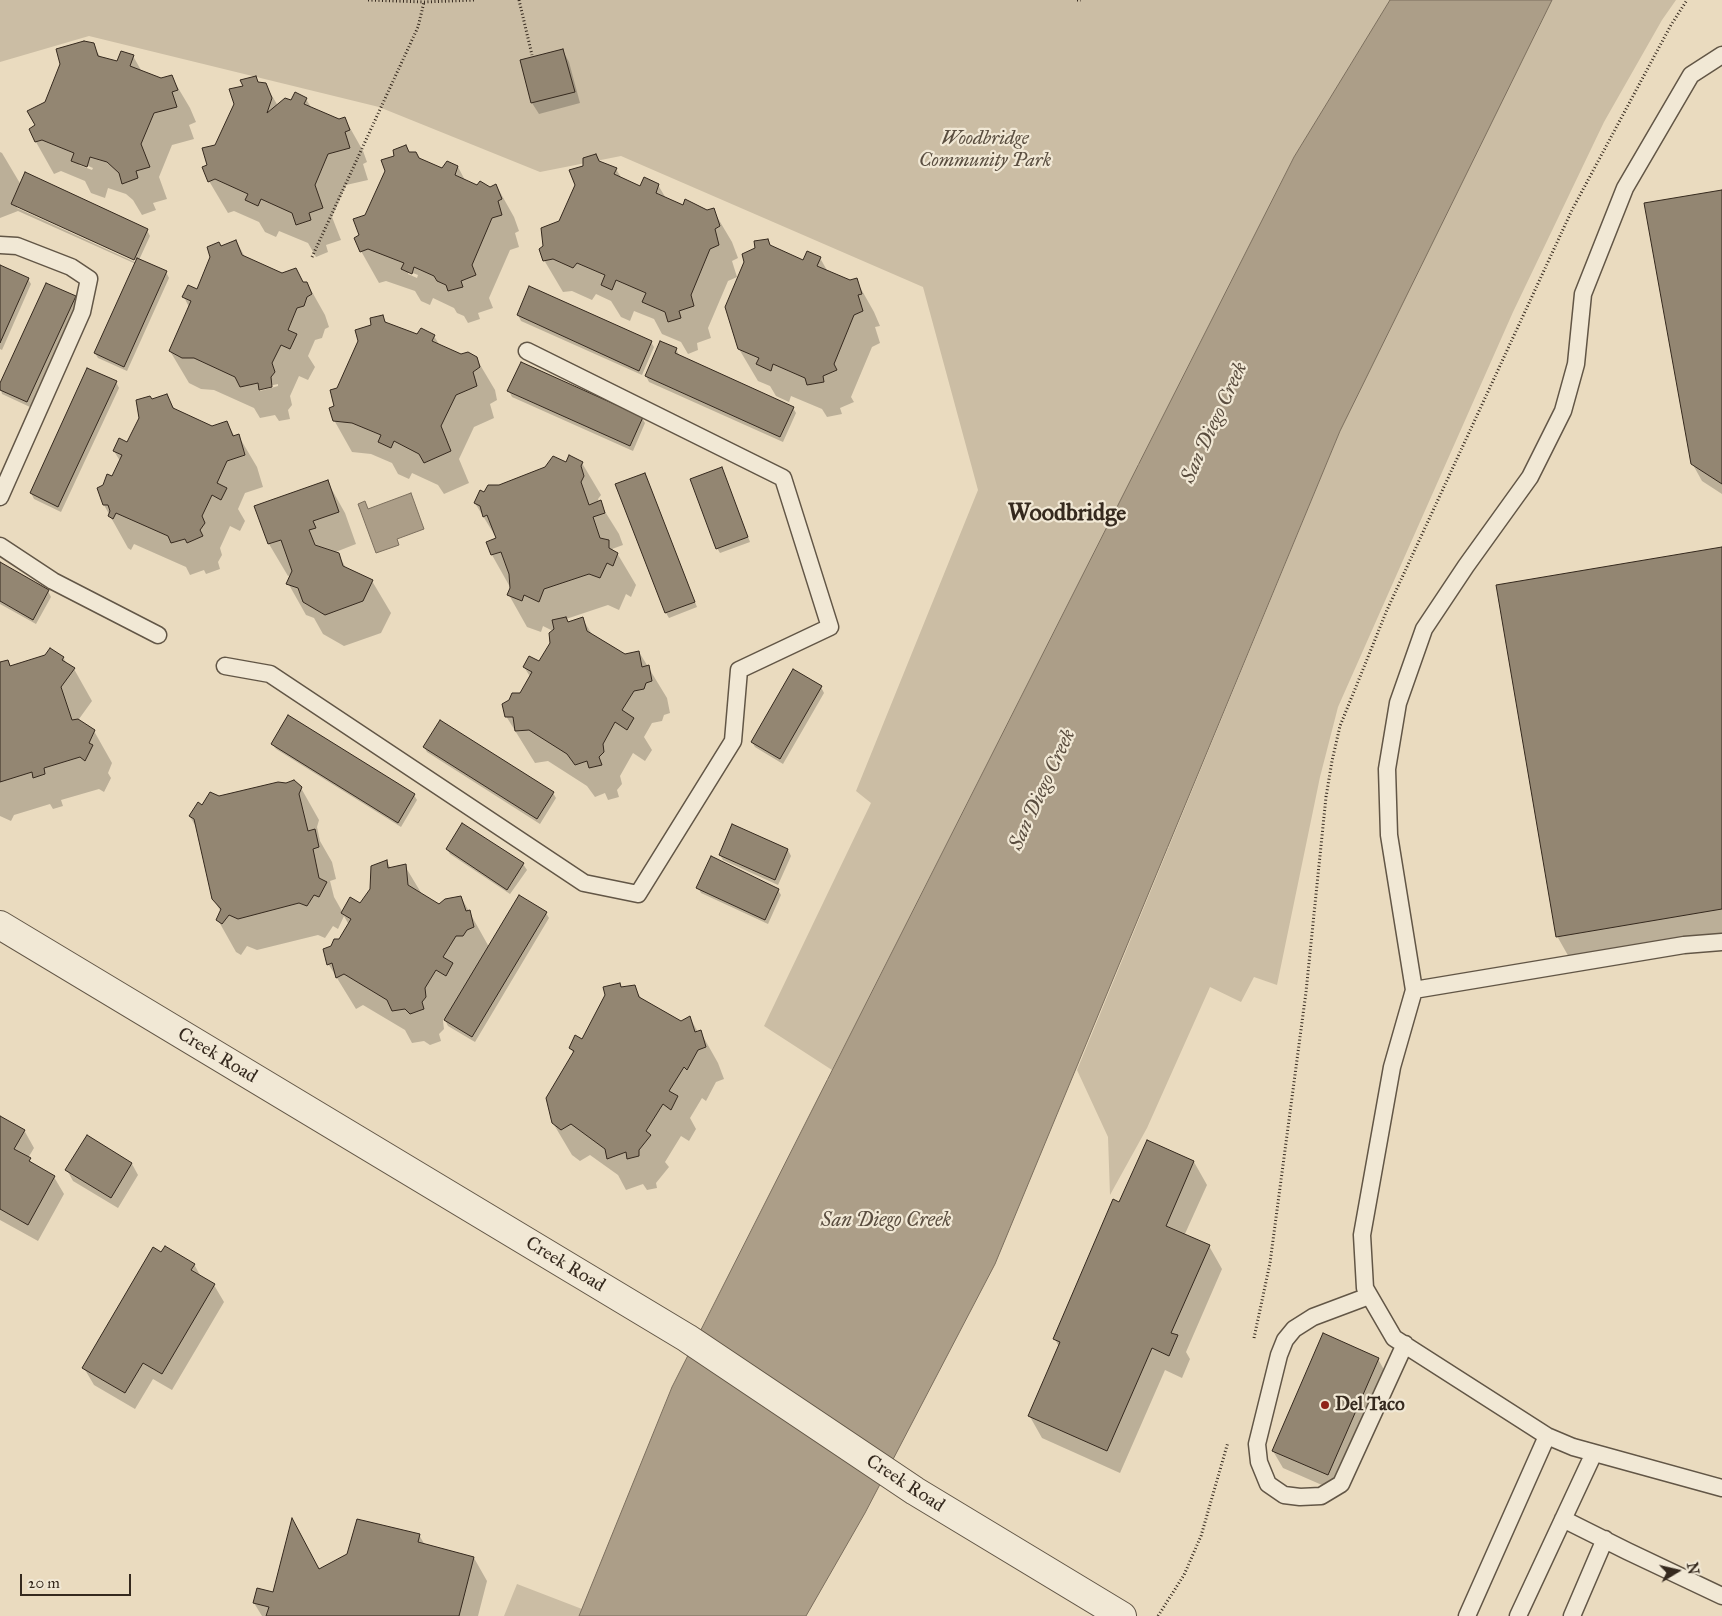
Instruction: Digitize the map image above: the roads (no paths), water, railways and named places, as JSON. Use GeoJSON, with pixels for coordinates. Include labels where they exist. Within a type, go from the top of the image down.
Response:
{"type":"FeatureCollection","features":[{"type":"Feature","properties":{"kind":"street","name":"Creek Road"},"geometry":{"type":"LineString","coordinates":[[0,925],[687,1338],[915,1491],[1122,1616]]}},
{"type":"Feature","properties":{"kind":"lane"},"geometry":{"type":"LineString","coordinates":[[1722,55],[1690,75],[1625,188],[1583,294],[1576,364],[1563,411],[1530,477],[1466,566],[1424,629],[1398,702],[1387,769],[1389,835],[1414,990],[1392,1067],[1362,1235],[1365,1288],[1394,1338],[1547,1436],[1573,1447],[1722,1488]]}},
{"type":"Feature","properties":{"kind":"lane"},"geometry":{"type":"LineString","coordinates":[[0,245],[17,246],[71,267],[89,280],[82,312],[0,497]]}},
{"type":"Feature","properties":{"kind":"lane"},"geometry":{"type":"LineString","coordinates":[[225,666],[270,674],[584,883],[638,894],[733,741],[739,670],[830,627],[784,478],[527,351]]}},
{"type":"Feature","properties":{"kind":"lane"},"geometry":{"type":"LineString","coordinates":[[0,546],[53,581],[158,635]]}},
{"type":"Feature","properties":{"kind":"lane"},"geometry":{"type":"LineString","coordinates":[[1414,990],[1655,950],[1722,942]]}},
{"type":"Feature","properties":{"kind":"lane"},"geometry":{"type":"LineString","coordinates":[[1369,1296],[1313,1317],[1294,1329],[1285,1340],[1279,1355],[1257,1444],[1259,1462],[1268,1484],[1284,1495],[1300,1497],[1322,1496],[1341,1484],[1405,1344]]}},
{"type":"Feature","properties":{"kind":"lane"},"geometry":{"type":"LineString","coordinates":[[1467,1616],[1547,1436]]}},
{"type":"Feature","properties":{"kind":"lane"},"geometry":{"type":"LineString","coordinates":[[1518,1616],[1594,1453]]}},
{"type":"Feature","properties":{"kind":"lane"},"geometry":{"type":"LineString","coordinates":[[1563,1519],[1722,1596]]}},
{"type":"Feature","properties":{"kind":"lane"},"geometry":{"type":"LineString","coordinates":[[1572,1616],[1605,1539]]}},
{"type":"Feature","properties":{"kind":"water","name":"San Diego Creek"},"geometry":{"type":"Polygon","coordinates":[[[1390,0],[1552,0],[1340,431],[995,1264],[865,1513],[806,1616],[579,1616],[672,1387],[1294,157],[1390,0]]]}},
{"type":"Feature","properties":{"kind":"water"},"geometry":{"type":"Polygon","coordinates":[[[411,493],[424,529],[397,539],[399,545],[376,553],[358,504],[365,501],[368,509],[411,493]]]}},
{"type":"Feature","properties":{"kind":"place","name":"Del Taco"},"geometry":{"type":"Point","coordinates":[1325,1405]}},
{"type":"Feature","properties":{"kind":"district","name":"Woodbridge"},"geometry":{"type":"Point","coordinates":[1067,514]}},
{"type":"Feature","properties":{"kind":"park label","name":"Woodbridge Community Park"},"geometry":{"type":"Point","coordinates":[985,150]}}]}
